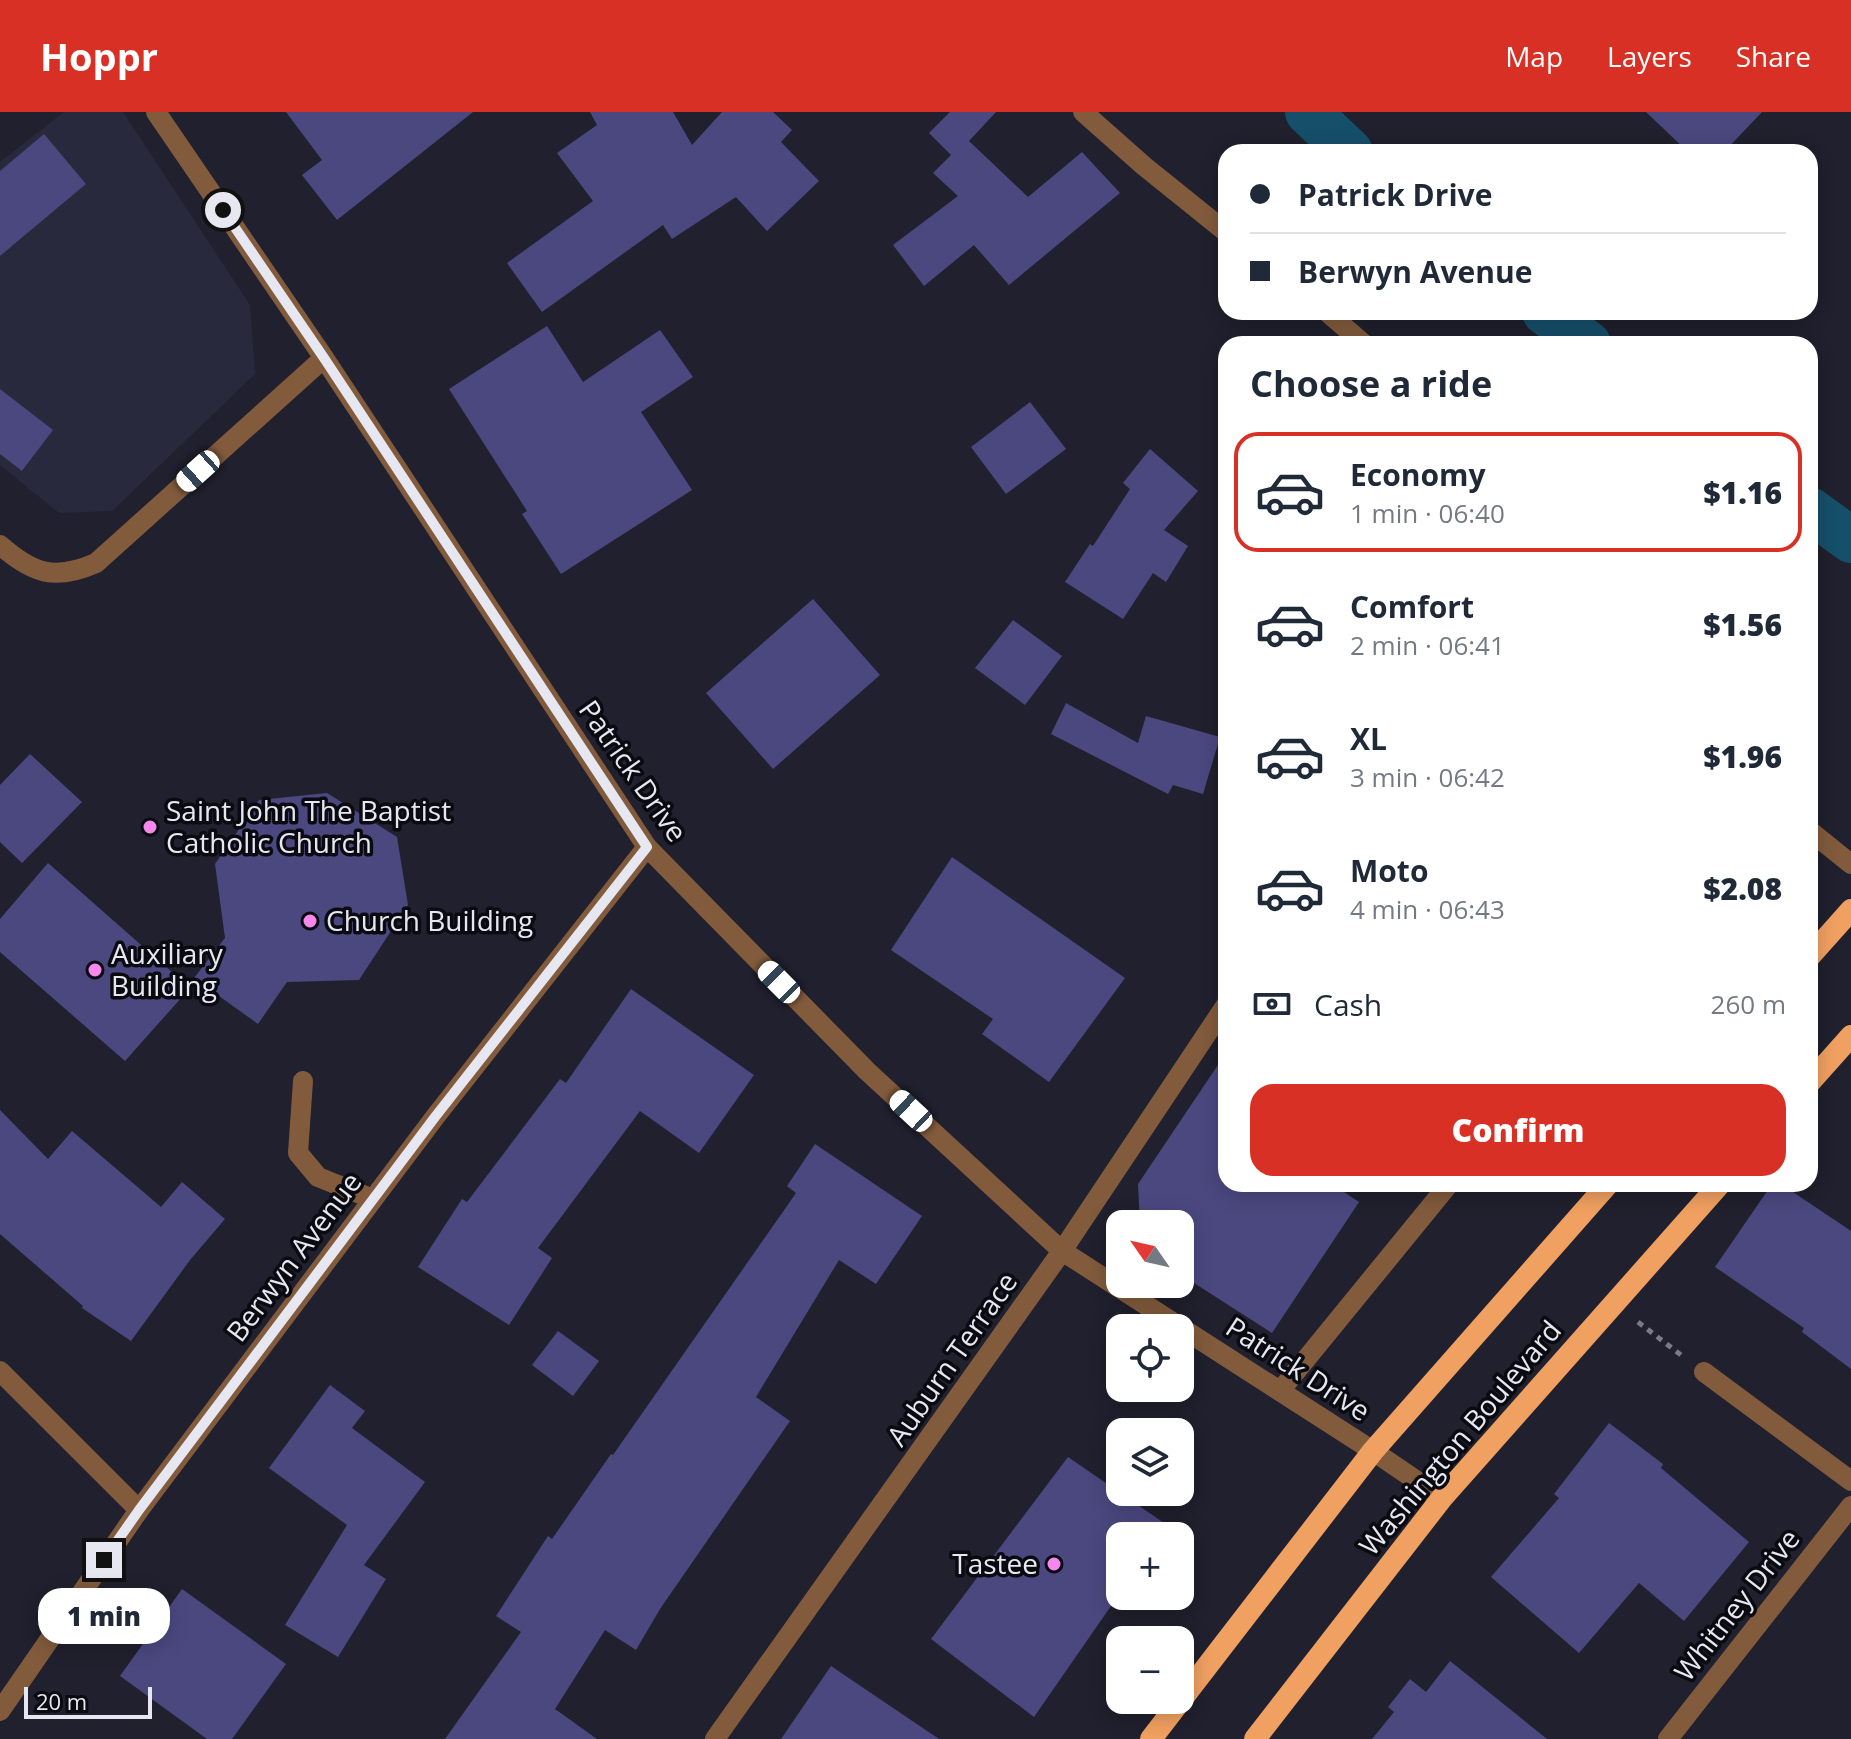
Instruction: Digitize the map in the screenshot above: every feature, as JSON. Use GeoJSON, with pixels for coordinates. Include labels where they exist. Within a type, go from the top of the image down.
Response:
{"type":"FeatureCollection","features":[{"type":"Feature","properties":{"kind":"highway"},"geometry":{"type":"LineString","coordinates":[[1818,947],[1851,910]]}},
{"type":"Feature","properties":{"kind":"highway"},"geometry":{"type":"LineString","coordinates":[[1818,1073],[1851,1036]]}},
{"type":"Feature","properties":{"kind":"highway","name":"Washington Boulevard"},"geometry":{"type":"LineString","coordinates":[[1151,1739],[1373,1451],[1601,1192]]}},
{"type":"Feature","properties":{"kind":"highway","name":"Washington Boulevard"},"geometry":{"type":"LineString","coordinates":[[1255,1739],[1442,1498],[1713,1192]]}},
{"type":"Feature","properties":{"kind":"street","name":"Patrick Drive"},"geometry":{"type":"LineString","coordinates":[[156,112],[324,358],[647,847],[867,1071],[1062,1251],[1442,1498]]}},
{"type":"Feature","properties":{"kind":"street"},"geometry":{"type":"LineString","coordinates":[[1083,112],[1218,226]]}},
{"type":"Feature","properties":{"kind":"street"},"geometry":{"type":"LineString","coordinates":[[1336,320],[1355,336]]}},
{"type":"Feature","properties":{"kind":"street"},"geometry":{"type":"LineString","coordinates":[[0,545],[31,568],[53,574],[76,572],[96,563],[324,358]]}},
{"type":"Feature","properties":{"kind":"street"},"geometry":{"type":"LineString","coordinates":[[1818,837],[1851,864]]}},
{"type":"Feature","properties":{"kind":"street","name":"Berwyn Avenue"},"geometry":{"type":"LineString","coordinates":[[0,1711],[139,1510],[373,1199],[647,847]]}},
{"type":"Feature","properties":{"kind":"street","name":"Auburn Terrace"},"geometry":{"type":"LineString","coordinates":[[715,1739],[1062,1251],[1218,1017]]}},
{"type":"Feature","properties":{"kind":"street"},"geometry":{"type":"LineString","coordinates":[[303,1081],[298,1153],[318,1177],[373,1199]]}},
{"type":"Feature","properties":{"kind":"street"},"geometry":{"type":"LineString","coordinates":[[1280,1391],[1442,1192]]}},
{"type":"Feature","properties":{"kind":"street"},"geometry":{"type":"LineString","coordinates":[[0,1371],[139,1510]]}},
{"type":"Feature","properties":{"kind":"street"},"geometry":{"type":"LineString","coordinates":[[1704,1372],[1851,1481]]}},
{"type":"Feature","properties":{"kind":"street","name":"Whitney Drive"},"geometry":{"type":"LineString","coordinates":[[1668,1739],[1851,1506]]}},
{"type":"Feature","properties":{"kind":"path"},"geometry":{"type":"LineString","coordinates":[[1614,1304],[1704,1372]]}},
{"type":"Feature","properties":{"kind":"shaded area"},"geometry":{"type":"Polygon","coordinates":[[[64,112],[123,112],[250,305],[255,374],[112,511],[59,513],[0,465],[0,453],[23,471],[52,430],[0,389],[0,234],[11,247],[86,184],[44,135],[0,171],[0,162],[64,112]]]}},
{"type":"Feature","properties":{"kind":"building"},"geometry":{"type":"Polygon","coordinates":[[[286,112],[473,112],[337,220],[302,175],[322,160],[286,112]]]}},
{"type":"Feature","properties":{"kind":"building"},"geometry":{"type":"Polygon","coordinates":[[[590,112],[673,112],[692,145],[722,112],[773,112],[792,130],[781,142],[819,181],[767,231],[736,197],[672,239],[663,225],[542,312],[507,263],[593,201],[557,153],[597,125],[590,112]]]}},
{"type":"Feature","properties":{"kind":"building"},"geometry":{"type":"Polygon","coordinates":[[[950,112],[996,112],[969,141],[1028,197],[1082,152],[1120,193],[1009,285],[974,245],[924,286],[893,245],[958,196],[933,173],[951,155],[929,133],[950,112]]]}},
{"type":"Feature","properties":{"kind":"building"},"geometry":{"type":"Polygon","coordinates":[[[1646,112],[1762,112],[1732,144],[1680,144],[1646,112]]]}},
{"type":"Feature","properties":{"kind":"building"},"geometry":{"type":"Polygon","coordinates":[[[44,134],[86,184],[0,256],[0,171],[44,134]]]}},
{"type":"Feature","properties":{"kind":"building"},"geometry":{"type":"Polygon","coordinates":[[[547,326],[583,382],[660,330],[693,377],[641,412],[692,490],[561,574],[522,514],[527,511],[449,389],[547,326]]]}},
{"type":"Feature","properties":{"kind":"building"},"geometry":{"type":"Polygon","coordinates":[[[0,389],[53,430],[22,471],[0,454],[0,389]]]}},
{"type":"Feature","properties":{"kind":"building"},"geometry":{"type":"Polygon","coordinates":[[[1030,402],[1066,449],[1006,494],[971,447],[1030,402]]]}},
{"type":"Feature","properties":{"kind":"building"},"geometry":{"type":"Polygon","coordinates":[[[1150,449],[1198,491],[1164,530],[1188,546],[1166,582],[1153,573],[1123,619],[1065,582],[1130,489],[1123,483],[1150,449]]]}},
{"type":"Feature","properties":{"kind":"building"},"geometry":{"type":"Polygon","coordinates":[[[813,599],[880,675],[773,769],[706,693],[813,599]]]}},
{"type":"Feature","properties":{"kind":"building"},"geometry":{"type":"Polygon","coordinates":[[[1013,620],[1062,656],[1025,705],[975,668],[1013,620]]]}},
{"type":"Feature","properties":{"kind":"building"},"geometry":{"type":"Polygon","coordinates":[[[1066,703],[1138,743],[1146,716],[1218,736],[1218,744],[1203,794],[1173,785],[1168,794],[1051,734],[1066,703]]]}},
{"type":"Feature","properties":{"kind":"building"},"geometry":{"type":"Polygon","coordinates":[[[30,754],[82,802],[22,863],[0,842],[0,785],[30,754]]]}},
{"type":"Feature","properties":{"kind":"building","name":"Church Building"},"geometry":{"type":"Polygon","coordinates":[[[327,793],[397,837],[408,905],[359,980],[287,982],[258,1024],[194,978],[225,938],[215,864],[259,800],[327,793]]]}},
{"type":"Feature","properties":{"kind":"building"},"geometry":{"type":"Polygon","coordinates":[[[952,857],[1125,978],[1049,1082],[982,1034],[993,1019],[891,950],[952,857]]]}},
{"type":"Feature","properties":{"kind":"building","name":"Auxiliary Building"},"geometry":{"type":"Polygon","coordinates":[[[48,863],[190,988],[125,1061],[0,952],[0,919],[48,863]]]}},
{"type":"Feature","properties":{"kind":"building"},"geometry":{"type":"Polygon","coordinates":[[[631,989],[754,1075],[699,1153],[640,1111],[538,1248],[552,1258],[509,1325],[418,1267],[462,1199],[467,1202],[560,1079],[566,1083],[631,989]]]}},
{"type":"Feature","properties":{"kind":"building"},"geometry":{"type":"Polygon","coordinates":[[[1218,1065],[1218,1192],[1344,1192],[1359,1202],[1272,1333],[1194,1283],[1194,1210],[1139,1210],[1138,1184],[1218,1065]]]}},
{"type":"Feature","properties":{"kind":"building"},"geometry":{"type":"Polygon","coordinates":[[[0,1110],[48,1159],[72,1131],[161,1207],[182,1182],[225,1219],[190,1260],[131,1341],[82,1308],[0,1234],[0,1110]]]}},
{"type":"Feature","properties":{"kind":"building"},"geometry":{"type":"Polygon","coordinates":[[[815,1144],[922,1216],[876,1284],[839,1260],[756,1397],[790,1421],[660,1609],[636,1650],[605,1630],[555,1709],[597,1739],[445,1739],[521,1632],[496,1616],[548,1536],[552,1539],[613,1455],[796,1193],[787,1186],[815,1144]]]}},
{"type":"Feature","properties":{"kind":"building"},"geometry":{"type":"Polygon","coordinates":[[[1767,1192],[1793,1192],[1851,1231],[1851,1369],[1802,1332],[1804,1328],[1715,1267],[1767,1192]]]}},
{"type":"Feature","properties":{"kind":"building"},"geometry":{"type":"Polygon","coordinates":[[[558,1331],[599,1361],[573,1396],[532,1365],[558,1331]]]}},
{"type":"Feature","properties":{"kind":"building"},"geometry":{"type":"Polygon","coordinates":[[[330,1385],[365,1411],[352,1428],[425,1482],[364,1565],[386,1579],[338,1657],[285,1625],[347,1525],[269,1468],[330,1385]]]}},
{"type":"Feature","properties":{"kind":"building"},"geometry":{"type":"Polygon","coordinates":[[[1609,1423],[1663,1464],[1661,1468],[1749,1542],[1684,1621],[1639,1583],[1579,1653],[1491,1577],[1559,1498],[1554,1494],[1609,1423]]]}},
{"type":"Feature","properties":{"kind":"building","name":"Tastee"},"geometry":{"type":"Polygon","coordinates":[[[1068,1457],[1106,1483],[1106,1506],[1139,1506],[1163,1522],[1106,1522],[1108,1610],[1034,1717],[931,1639],[1068,1457]]]}},
{"type":"Feature","properties":{"kind":"building"},"geometry":{"type":"Polygon","coordinates":[[[182,1589],[286,1664],[232,1739],[207,1739],[120,1676],[182,1589]]]}},
{"type":"Feature","properties":{"kind":"building"},"geometry":{"type":"Polygon","coordinates":[[[1450,1661],[1547,1739],[1372,1739],[1394,1712],[1388,1707],[1410,1679],[1426,1692],[1450,1661]]]}},
{"type":"Feature","properties":{"kind":"building"},"geometry":{"type":"Polygon","coordinates":[[[831,1666],[939,1739],[781,1739],[831,1666]]]}},
{"type":"Feature","properties":{"kind":"waterway"},"geometry":{"type":"LineString","coordinates":[[1308,112],[1342,144]]}},
{"type":"Feature","properties":{"kind":"waterway"},"geometry":{"type":"LineString","coordinates":[[1556,320],[1577,336]]}},
{"type":"Feature","properties":{"kind":"waterway"},"geometry":{"type":"LineString","coordinates":[[1818,516],[1851,540]]}},
{"type":"Feature","properties":{"kind":"place","name":"Saint John The Baptist Catholic Church"},"geometry":{"type":"Point","coordinates":[150,827]}},
{"type":"Feature","properties":{"kind":"place","name":"Church Building"},"geometry":{"type":"Point","coordinates":[310,921]}},
{"type":"Feature","properties":{"kind":"place","name":"Auxiliary Building"},"geometry":{"type":"Point","coordinates":[95,970]}},
{"type":"Feature","properties":{"kind":"place","name":"Tastee"},"geometry":{"type":"Point","coordinates":[1054,1564]}},
{"type":"Feature","properties":{"kind":"route"},"geometry":{"type":"LineString","coordinates":[[104,1560],[435,1117],[647,847],[223,210]]}}]}
